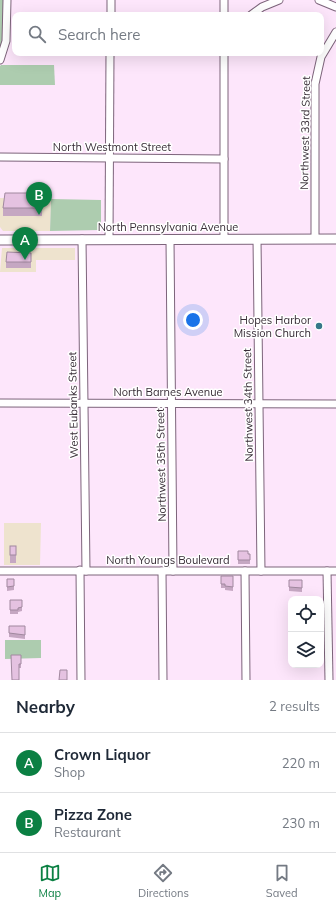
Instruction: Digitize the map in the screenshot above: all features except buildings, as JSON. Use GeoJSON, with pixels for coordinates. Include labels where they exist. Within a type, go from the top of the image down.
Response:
{"type":"FeatureCollection","features":[{"type":"Feature","properties":{"kind":"main road","name":"North Pennsylvania Avenue"},"geometry":{"type":"LineString","coordinates":[[0,240],[336,239]]}},
{"type":"Feature","properties":{"kind":"street"},"geometry":{"type":"LineString","coordinates":[[0,60],[6,41],[7,0]]}},
{"type":"Feature","properties":{"kind":"street"},"geometry":{"type":"LineString","coordinates":[[111,0],[111,12]]}},
{"type":"Feature","properties":{"kind":"street"},"geometry":{"type":"LineString","coordinates":[[224,0],[224,12]]}},
{"type":"Feature","properties":{"kind":"street"},"geometry":{"type":"LineString","coordinates":[[255,12],[262,7],[279,0]]}},
{"type":"Feature","properties":{"kind":"street"},"geometry":{"type":"LineString","coordinates":[[319,0],[336,7]]}},
{"type":"Feature","properties":{"kind":"street","name":"Northwest 33rd Street"},"geometry":{"type":"LineString","coordinates":[[324,51],[336,32]]}},
{"type":"Feature","properties":{"kind":"street"},"geometry":{"type":"LineString","coordinates":[[109,239],[110,56]]}},
{"type":"Feature","properties":{"kind":"street"},"geometry":{"type":"LineString","coordinates":[[224,56],[224,239]]}},
{"type":"Feature","properties":{"kind":"street","name":"Northwest 33rd Street"},"geometry":{"type":"LineString","coordinates":[[315,239],[315,84],[321,56]]}},
{"type":"Feature","properties":{"kind":"street","name":"North Westmont Street"},"geometry":{"type":"LineString","coordinates":[[0,157],[224,159]]}},
{"type":"Feature","properties":{"kind":"street","name":"West Eubanks Street"},"geometry":{"type":"LineString","coordinates":[[81,680],[84,403],[82,239]]}},
{"type":"Feature","properties":{"kind":"street","name":"Northwest 35th Street"},"geometry":{"type":"LineString","coordinates":[[170,239],[173,571]]}},
{"type":"Feature","properties":{"kind":"street","name":"Northwest 34th Street"},"geometry":{"type":"LineString","coordinates":[[257,239],[262,571]]}},
{"type":"Feature","properties":{"kind":"street","name":"North Barnes Avenue"},"geometry":{"type":"LineString","coordinates":[[0,403],[336,404]]}},
{"type":"Feature","properties":{"kind":"street","name":"North Youngs Boulevard"},"geometry":{"type":"LineString","coordinates":[[0,571],[336,571]]}},
{"type":"Feature","properties":{"kind":"street"},"geometry":{"type":"LineString","coordinates":[[162,571],[163,680]]}},
{"type":"Feature","properties":{"kind":"street"},"geometry":{"type":"LineString","coordinates":[[245,571],[246,680]]}},
{"type":"Feature","properties":{"kind":"street"},"geometry":{"type":"LineString","coordinates":[[327,571],[329,680]]}},
{"type":"Feature","properties":{"kind":"shaded area"},"geometry":{"type":"Polygon","coordinates":[[[0,198],[51,199],[50,231],[3,231],[0,227],[0,198]]]}},
{"type":"Feature","properties":{"kind":"shaded area"},"geometry":{"type":"Polygon","coordinates":[[[2,248],[75,248],[75,260],[36,260],[36,272],[0,272],[2,248]]]}},
{"type":"Feature","properties":{"kind":"shaded area"},"geometry":{"type":"Polygon","coordinates":[[[4,523],[41,523],[40,565],[4,565],[4,523]]]}},
{"type":"Feature","properties":{"kind":"green space"},"geometry":{"type":"Polygon","coordinates":[[[0,0],[4,0],[4,30],[0,50],[0,0]]]}},
{"type":"Feature","properties":{"kind":"green space"},"geometry":{"type":"Polygon","coordinates":[[[1,65],[54,65],[55,85],[0,85],[1,65]]]}},
{"type":"Feature","properties":{"kind":"green space"},"geometry":{"type":"Polygon","coordinates":[[[51,199],[101,200],[101,230],[50,231],[51,199]]]}},
{"type":"Feature","properties":{"kind":"green space"},"geometry":{"type":"Polygon","coordinates":[[[5,640],[41,640],[41,658],[5,659],[5,640]]]}},
{"type":"Feature","properties":{"kind":"place","name":"Pizza Zone"},"geometry":{"type":"Point","coordinates":[39,215]}},
{"type":"Feature","properties":{"kind":"place","name":"Crown Liquor"},"geometry":{"type":"Point","coordinates":[25,260]}},
{"type":"Feature","properties":{"kind":"place","name":"Hopes Harbor Mission Church"},"geometry":{"type":"Point","coordinates":[319,326]}}]}
